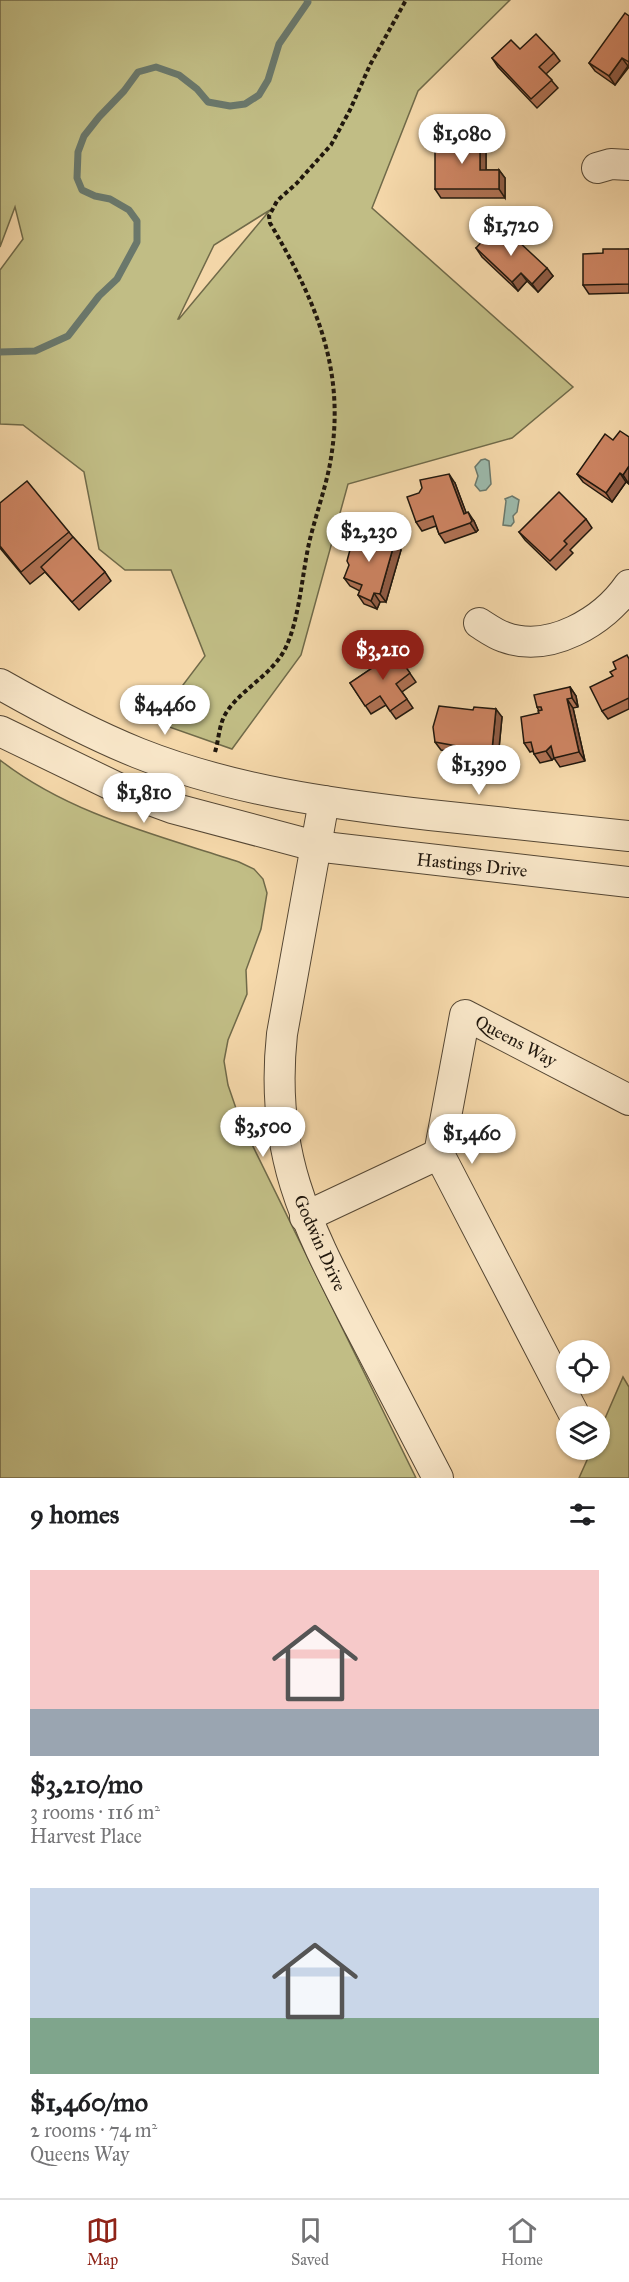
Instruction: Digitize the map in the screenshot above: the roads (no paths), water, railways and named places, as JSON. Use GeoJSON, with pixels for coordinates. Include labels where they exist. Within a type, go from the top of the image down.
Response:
{"type":"FeatureCollection","features":[{"type":"Feature","properties":{"kind":"street"},"geometry":{"type":"LineString","coordinates":[[597,168],[611,164],[629,165]]}},
{"type":"Feature","properties":{"kind":"street"},"geometry":{"type":"LineString","coordinates":[[479,624],[504,638],[531,642],[552,638],[577,630],[599,616],[619,599],[629,585]]}},
{"type":"Feature","properties":{"kind":"street"},"geometry":{"type":"LineString","coordinates":[[0,684],[88,730],[139,753],[262,790],[400,812],[629,836]]}},
{"type":"Feature","properties":{"kind":"street"},"geometry":{"type":"LineString","coordinates":[[0,731],[120,789],[151,801],[315,846]]}},
{"type":"Feature","properties":{"kind":"street","name":"Godwin Drive"},"geometry":{"type":"LineString","coordinates":[[324,801],[282,1035],[278,1071],[280,1114],[289,1168],[322,1255],[438,1478]]}},
{"type":"Feature","properties":{"kind":"street","name":"Hastings Drive"},"geometry":{"type":"LineString","coordinates":[[315,846],[629,882]]}},
{"type":"Feature","properties":{"kind":"street","name":"Queens Way"},"geometry":{"type":"LineString","coordinates":[[439,1154],[465,1015],[629,1100]]}},
{"type":"Feature","properties":{"kind":"street"},"geometry":{"type":"LineString","coordinates":[[306,1217],[439,1154],[570,1406]]}},
{"type":"Feature","properties":{"kind":"waterway"},"geometry":{"type":"LineString","coordinates":[[0,352],[35,351],[68,336],[99,296],[117,279],[137,242],[137,221],[129,210],[110,199],[82,190],[77,178],[78,152],[84,136],[138,72],[156,67],[179,75],[197,89],[208,102],[230,106],[245,104],[259,95],[268,80],[279,44],[308,2],[307,0]]}}]}
